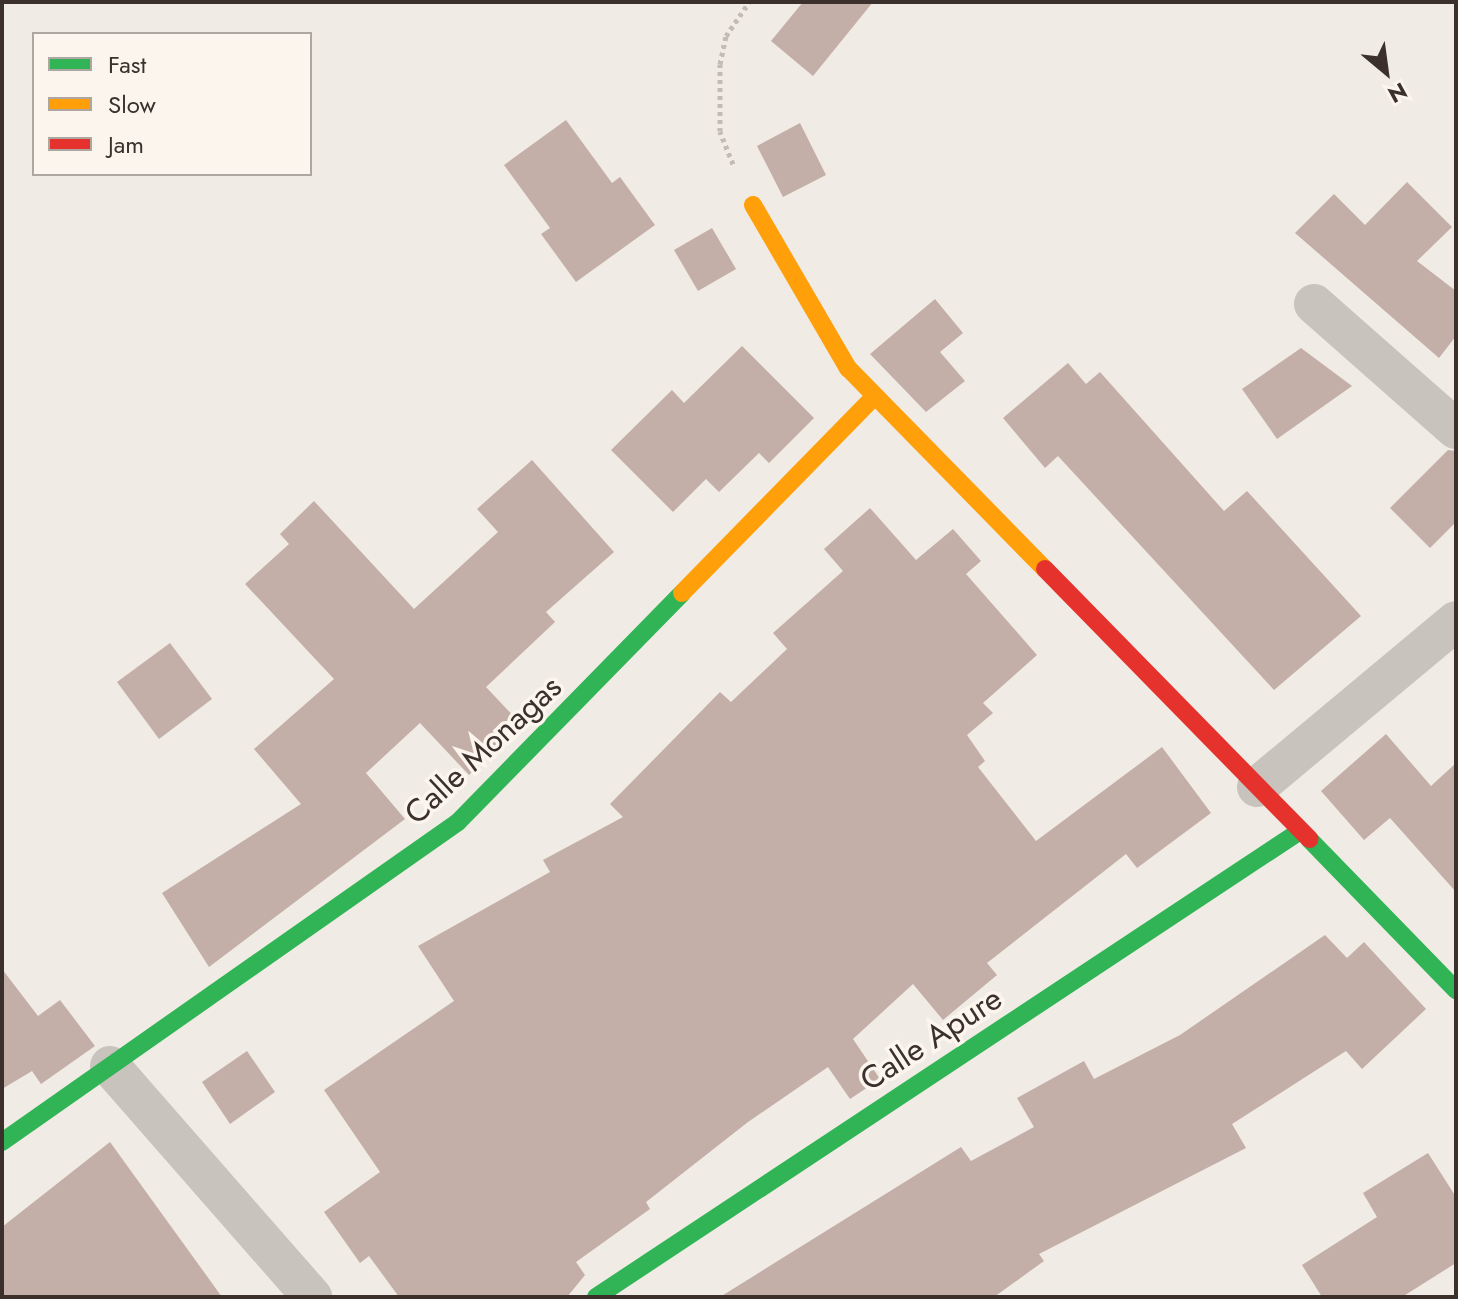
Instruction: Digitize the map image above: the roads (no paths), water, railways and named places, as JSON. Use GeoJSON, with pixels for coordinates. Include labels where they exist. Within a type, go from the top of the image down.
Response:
{"type":"FeatureCollection","features":[{"type":"Feature","properties":{"kind":"street"},"geometry":{"type":"LineString","coordinates":[[753,205],[848,368],[1456,990]]}},
{"type":"Feature","properties":{"kind":"street"},"geometry":{"type":"LineString","coordinates":[[1314,304],[1456,429]]}},
{"type":"Feature","properties":{"kind":"street","name":"Calle Monagas"},"geometry":{"type":"LineString","coordinates":[[2,1142],[458,822],[874,397]]}},
{"type":"Feature","properties":{"kind":"street"},"geometry":{"type":"LineString","coordinates":[[1257,787],[1456,621]]}},
{"type":"Feature","properties":{"kind":"street","name":"Calle Apure"},"geometry":{"type":"LineString","coordinates":[[596,1297],[1300,831]]}},
{"type":"Feature","properties":{"kind":"street"},"geometry":{"type":"LineString","coordinates":[[110,1066],[312,1297]]}}]}
